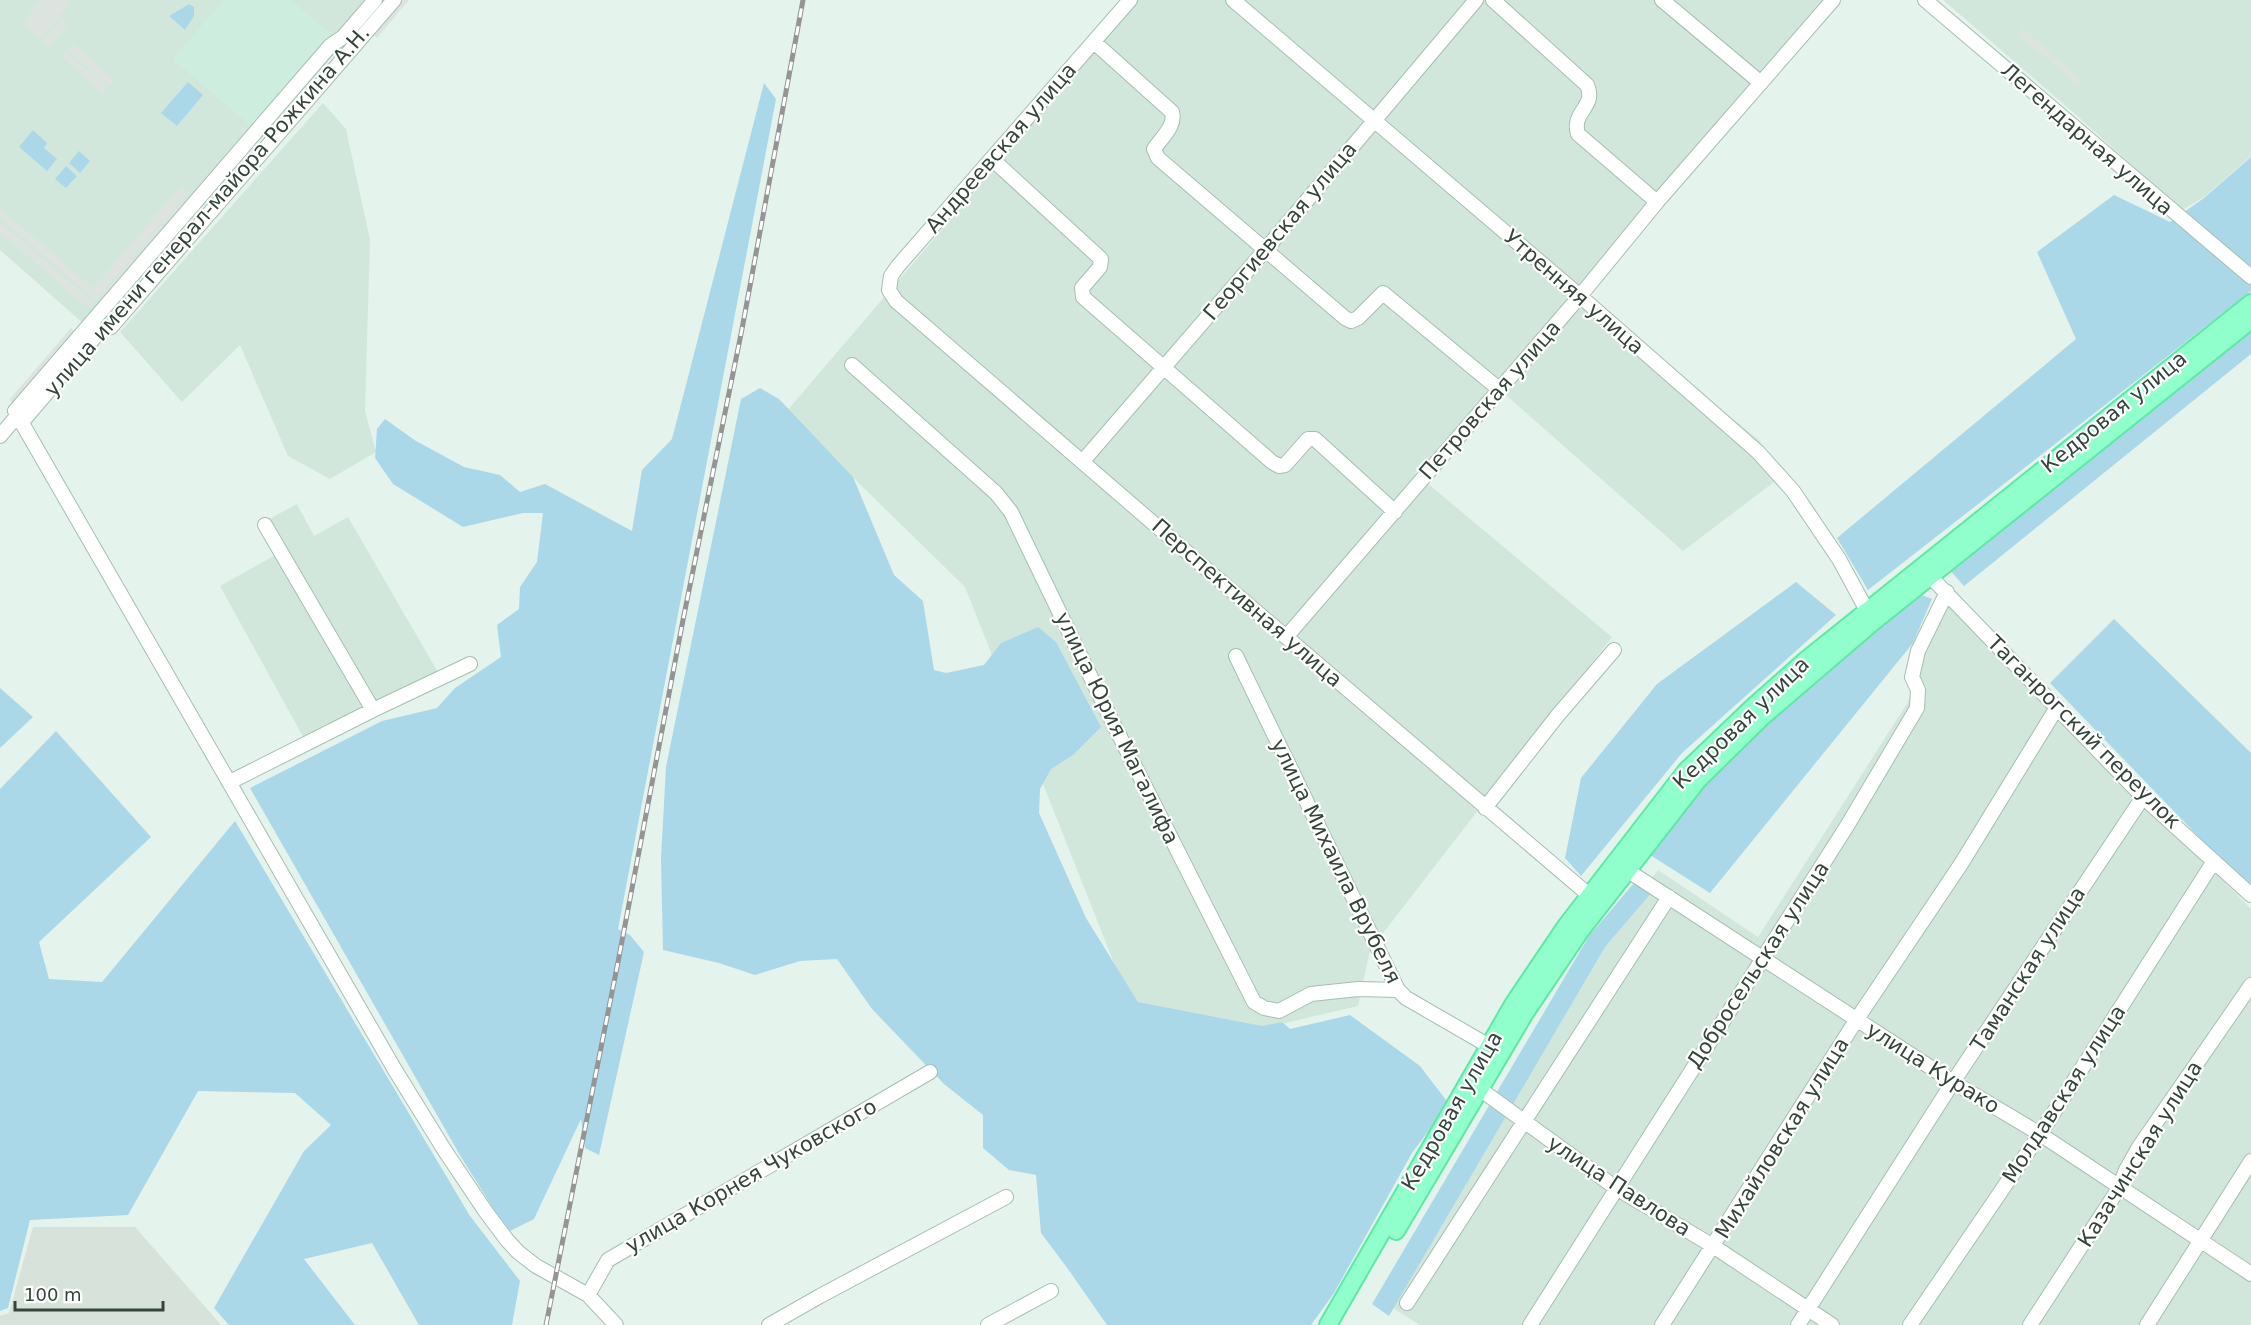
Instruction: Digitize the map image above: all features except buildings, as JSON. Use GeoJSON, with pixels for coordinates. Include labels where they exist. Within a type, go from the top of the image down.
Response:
{"type":"FeatureCollection","features":[{"type":"Feature","properties":{"kind":"main road","name":"Кедровая улица"},"geometry":{"type":"LineString","coordinates":[[1341,1325],[1495,1050],[1550,976],[1594,899],[1620,866],[1686,771],[1752,707],[1925,572],[2251,303]]}},
{"type":"Feature","properties":{"kind":"main road","name":"Кедровая улица"},"geometry":{"type":"LineString","coordinates":[[1925,572],[2251,320]]}},
{"type":"Feature","properties":{"kind":"main road","name":"Кедровая улица"},"geometry":{"type":"LineString","coordinates":[[1328,1325],[1474,1086]]}},
{"type":"Feature","properties":{"kind":"street","name":"улица имени генерал-майора Рожкина А.Н."},"geometry":{"type":"LineString","coordinates":[[18,417],[322,55],[343,37],[375,0]]}},
{"type":"Feature","properties":{"kind":"street","name":"улица имени генерал-майора Рожкина А.Н."},"geometry":{"type":"LineString","coordinates":[[18,417],[100,331],[111,327],[394,0]]}},
{"type":"Feature","properties":{"kind":"street","name":"Андреевская улица"},"geometry":{"type":"LineString","coordinates":[[896,301],[889,290],[891,276],[898,266],[1130,0]]}},
{"type":"Feature","properties":{"kind":"street","name":"Утренняя улица"},"geometry":{"type":"LineString","coordinates":[[1233,0],[1580,296],[1765,460],[1800,501],[1839,559],[1870,616]]}},
{"type":"Feature","properties":{"kind":"street","name":"Георгиевская улица"},"geometry":{"type":"LineString","coordinates":[[1083,461],[1476,0]]}},
{"type":"Feature","properties":{"kind":"street"},"geometry":{"type":"LineString","coordinates":[[1493,0],[1587,85],[1591,94],[1590,100],[1578,117],[1576,126],[1578,134],[1657,202]]}},
{"type":"Feature","properties":{"kind":"street"},"geometry":{"type":"LineString","coordinates":[[1662,0],[1761,83]]}},
{"type":"Feature","properties":{"kind":"street","name":"Петровская улица"},"geometry":{"type":"LineString","coordinates":[[1287,636],[1500,390],[1657,202],[1833,0]]}},
{"type":"Feature","properties":{"kind":"street","name":"Легендарная улица"},"geometry":{"type":"LineString","coordinates":[[1925,0],[2251,277]]}},
{"type":"Feature","properties":{"kind":"street"},"geometry":{"type":"LineString","coordinates":[[1094,42],[1172,112],[1174,119],[1172,125],[1154,149],[1158,158],[1345,318],[1352,321],[1358,318],[1383,293],[1500,390]]}},
{"type":"Feature","properties":{"kind":"street"},"geometry":{"type":"LineString","coordinates":[[992,159],[1101,259],[1100,267],[1082,288],[1083,297],[1163,369],[1272,462],[1279,466],[1285,465],[1308,439],[1315,439],[1395,512]]}},
{"type":"Feature","properties":{"kind":"street","name":"Перспективная улица"},"geometry":{"type":"LineString","coordinates":[[896,301],[1485,808],[1594,899]]}},
{"type":"Feature","properties":{"kind":"street","name":"улица Юрия Магалифа"},"geometry":{"type":"LineString","coordinates":[[852,365],[996,493],[1011,512],[1113,723],[1254,1002],[1264,1008],[1279,1011],[1311,994],[1358,989],[1398,990]]}},
{"type":"Feature","properties":{"kind":"street"},"geometry":{"type":"LineString","coordinates":[[0,436],[18,417],[395,1070],[486,1212],[518,1252],[536,1266],[588,1295],[616,1325]]}},
{"type":"Feature","properties":{"kind":"street"},"geometry":{"type":"LineString","coordinates":[[265,525],[373,710]]}},
{"type":"Feature","properties":{"kind":"street","name":"Таганрогский переулок"},"geometry":{"type":"LineString","coordinates":[[1925,572],[1947,592],[2056,709],[2143,797],[2251,894]]}},
{"type":"Feature","properties":{"kind":"street","name":"Добросельская улица"},"geometry":{"type":"LineString","coordinates":[[1530,1325],[1847,826],[1917,708],[1918,690],[1912,677],[1918,651],[1947,592]]}},
{"type":"Feature","properties":{"kind":"street"},"geometry":{"type":"LineString","coordinates":[[1485,808],[1558,715],[1614,650]]}},
{"type":"Feature","properties":{"kind":"street","name":"улица Михаила Врубеля"},"geometry":{"type":"LineString","coordinates":[[1236,656],[1398,990],[1406,998],[1495,1050]]}},
{"type":"Feature","properties":{"kind":"street"},"geometry":{"type":"LineString","coordinates":[[230,782],[470,664]]}},
{"type":"Feature","properties":{"kind":"street","name":"Михайловская улица"},"geometry":{"type":"LineString","coordinates":[[1662,1325],[1857,1019],[1961,864],[2056,709]]}},
{"type":"Feature","properties":{"kind":"street","name":"Таманская улица"},"geometry":{"type":"LineString","coordinates":[[1798,1325],[1953,1082],[2143,797]]}},
{"type":"Feature","properties":{"kind":"street","name":"Молдавская улица"},"geometry":{"type":"LineString","coordinates":[[1910,1325],[2040,1134],[2214,861]]}},
{"type":"Feature","properties":{"kind":"street","name":"улица Курако"},"geometry":{"type":"LineString","coordinates":[[1620,866],[1953,1082],[2040,1134],[2251,1274]]}},
{"type":"Feature","properties":{"kind":"street"},"geometry":{"type":"LineString","coordinates":[[1407,1303],[1669,897]]}},
{"type":"Feature","properties":{"kind":"street","name":"Казачинская улица"},"geometry":{"type":"LineString","coordinates":[[2030,1325],[2119,1188],[2139,1147],[2251,985]]}},
{"type":"Feature","properties":{"kind":"street","name":"улица Корнея Чуковского"},"geometry":{"type":"LineString","coordinates":[[588,1295],[608,1260],[930,1072]]}},
{"type":"Feature","properties":{"kind":"street","name":"улица Павлова"},"geometry":{"type":"LineString","coordinates":[[1474,1086],[1616,1188],[1713,1246],[1832,1325]]}},
{"type":"Feature","properties":{"kind":"street"},"geometry":{"type":"LineString","coordinates":[[2147,1325],[2251,1161]]}},
{"type":"Feature","properties":{"kind":"street"},"geometry":{"type":"LineString","coordinates":[[769,1325],[1006,1197]]}},
{"type":"Feature","properties":{"kind":"street"},"geometry":{"type":"LineString","coordinates":[[988,1325],[1051,1291]]}},
{"type":"Feature","properties":{"kind":"shaded area"},"geometry":{"type":"Polygon","coordinates":[[[0,0],[381,0],[93,332],[0,250],[0,0]]]}},
{"type":"Feature","properties":{"kind":"shaded area"},"geometry":{"type":"Polygon","coordinates":[[[41,0],[68,0],[71,3],[40,39],[22,23],[41,0]]]}},
{"type":"Feature","properties":{"kind":"shaded area"},"geometry":{"type":"Polygon","coordinates":[[[224,0],[291,0],[330,34],[251,126],[173,59],[224,0]]]}},
{"type":"Feature","properties":{"kind":"shaded area"},"geometry":{"type":"Polygon","coordinates":[[[398,0],[409,0],[377,38],[370,32],[398,0]]]}},
{"type":"Feature","properties":{"kind":"shaded area"},"geometry":{"type":"Polygon","coordinates":[[[1138,0],[1823,0],[1576,291],[1760,441],[1774,482],[1683,551],[1500,390],[1415,473],[1612,637],[1370,950],[1358,1006],[1251,1031],[1135,1016],[965,587],[786,412],[1138,0]]]}},
{"type":"Feature","properties":{"kind":"shaded area"},"geometry":{"type":"Polygon","coordinates":[[[1943,0],[2251,0],[2251,156],[2204,197],[2182,210],[1943,0]]]}},
{"type":"Feature","properties":{"kind":"shaded area"},"geometry":{"type":"Polygon","coordinates":[[[189,4],[194,7],[194,16],[185,30],[169,16],[189,4]]]}},
{"type":"Feature","properties":{"kind":"shaded area"},"geometry":{"type":"Polygon","coordinates":[[[62,19],[68,25],[49,47],[43,41],[62,19]]]}},
{"type":"Feature","properties":{"kind":"shaded area"},"geometry":{"type":"Polygon","coordinates":[[[2023,28],[2052,54],[2048,59],[2017,35],[2023,28]]]}},
{"type":"Feature","properties":{"kind":"shaded area"},"geometry":{"type":"Polygon","coordinates":[[[73,44],[114,80],[109,86],[68,50],[73,44]]]}},
{"type":"Feature","properties":{"kind":"shaded area"},"geometry":{"type":"Polygon","coordinates":[[[66,52],[108,87],[103,93],[62,57],[66,52]]]}},
{"type":"Feature","properties":{"kind":"shaded area"},"geometry":{"type":"Polygon","coordinates":[[[2055,57],[2082,80],[2078,85],[2051,62],[2055,57]]]}},
{"type":"Feature","properties":{"kind":"shaded area"},"geometry":{"type":"Polygon","coordinates":[[[188,82],[203,95],[177,126],[161,113],[188,82]]]}},
{"type":"Feature","properties":{"kind":"shaded area"},"geometry":{"type":"Polygon","coordinates":[[[764,83],[776,99],[618,929],[630,935],[644,952],[599,1155],[585,1148],[581,1119],[534,1219],[510,1231],[461,1157],[250,788],[382,721],[437,708],[455,688],[501,657],[497,625],[519,609],[520,587],[537,562],[543,513],[523,513],[463,527],[393,484],[375,458],[377,429],[385,419],[416,441],[464,467],[500,475],[520,492],[545,484],[632,531],[642,470],[672,439],[764,83]]]}},
{"type":"Feature","properties":{"kind":"shaded area"},"geometry":{"type":"Polygon","coordinates":[[[323,103],[346,129],[370,240],[365,411],[376,452],[330,479],[288,456],[240,345],[182,402],[120,332],[323,103]]]}},
{"type":"Feature","properties":{"kind":"shaded area"},"geometry":{"type":"Polygon","coordinates":[[[33,130],[47,143],[44,148],[57,159],[47,171],[19,147],[33,130]]]}},
{"type":"Feature","properties":{"kind":"shaded area"},"geometry":{"type":"Polygon","coordinates":[[[79,151],[90,161],[80,173],[69,163],[79,151]]]}},
{"type":"Feature","properties":{"kind":"shaded area"},"geometry":{"type":"Polygon","coordinates":[[[2251,157],[2251,291],[1868,590],[1837,538],[2076,339],[2037,252],[2114,195],[2170,222],[2204,198],[2251,157]]]}},
{"type":"Feature","properties":{"kind":"shaded area"},"geometry":{"type":"Polygon","coordinates":[[[66,166],[77,176],[66,188],[55,179],[66,166]]]}},
{"type":"Feature","properties":{"kind":"shaded area"},"geometry":{"type":"Polygon","coordinates":[[[181,186],[188,192],[95,300],[0,218],[0,208],[93,288],[181,186]]]}},
{"type":"Feature","properties":{"kind":"shaded area"},"geometry":{"type":"Polygon","coordinates":[[[183,201],[190,206],[108,300],[102,295],[183,201]]]}},
{"type":"Feature","properties":{"kind":"shaded area"},"geometry":{"type":"Polygon","coordinates":[[[0,222],[93,302],[88,308],[0,232],[0,222]]]}},
{"type":"Feature","properties":{"kind":"shaded area"},"geometry":{"type":"Polygon","coordinates":[[[2251,323],[2251,354],[1964,586],[1946,566],[2251,323]]]}},
{"type":"Feature","properties":{"kind":"shaded area"},"geometry":{"type":"Polygon","coordinates":[[[71,328],[77,333],[15,405],[9,400],[71,328]]]}},
{"type":"Feature","properties":{"kind":"shaded area"},"geometry":{"type":"Polygon","coordinates":[[[760,388],[779,399],[853,477],[894,575],[923,601],[934,670],[946,673],[984,665],[1001,643],[1038,627],[1056,642],[1101,727],[1073,755],[1051,769],[1040,789],[1039,813],[1086,918],[1138,1002],[1262,1026],[1282,1022],[1290,1029],[1350,1015],[1420,1066],[1449,1104],[1412,1153],[1334,1293],[1311,1325],[1107,1325],[1041,1233],[1036,1175],[1009,1170],[983,1148],[983,1115],[944,1084],[872,1009],[837,959],[800,961],[755,975],[719,963],[663,950],[661,858],[666,767],[741,399],[760,388]]]}},
{"type":"Feature","properties":{"kind":"shaded area"},"geometry":{"type":"Polygon","coordinates":[[[297,504],[314,536],[348,517],[439,674],[306,742],[220,586],[274,556],[258,525],[297,504]]]}},
{"type":"Feature","properties":{"kind":"shaded area"},"geometry":{"type":"Polygon","coordinates":[[[1796,582],[1836,615],[1682,753],[1581,876],[1565,858],[1581,778],[1657,684],[1796,582]]]}},
{"type":"Feature","properties":{"kind":"shaded area"},"geometry":{"type":"Polygon","coordinates":[[[1938,591],[2251,909],[2251,1325],[1420,1325],[1385,1303],[1590,958],[1658,870],[1758,937],[1908,702],[1938,591]]]}},
{"type":"Feature","properties":{"kind":"shaded area"},"geometry":{"type":"Polygon","coordinates":[[[1922,595],[1932,599],[1913,643],[1710,893],[1647,853],[1719,768],[1819,674],[1922,595]]]}},
{"type":"Feature","properties":{"kind":"shaded area"},"geometry":{"type":"Polygon","coordinates":[[[2114,619],[2251,753],[2251,891],[2050,683],[2114,619]]]}},
{"type":"Feature","properties":{"kind":"shaded area"},"geometry":{"type":"Polygon","coordinates":[[[0,688],[33,717],[0,748],[0,688]]]}},
{"type":"Feature","properties":{"kind":"shaded area"},"geometry":{"type":"Polygon","coordinates":[[[56,731],[151,837],[39,942],[49,979],[102,982],[235,821],[470,1216],[520,1281],[512,1325],[419,1325],[372,1243],[304,1259],[355,1325],[229,1325],[214,1308],[304,1151],[331,1125],[295,1093],[198,1091],[128,1215],[30,1220],[8,1308],[0,1311],[0,789],[56,731]]]}},
{"type":"Feature","properties":{"kind":"shaded area"},"geometry":{"type":"Polygon","coordinates":[[[1634,883],[1652,892],[1605,947],[1389,1316],[1372,1304],[1589,936],[1634,883]]]}},
{"type":"Feature","properties":{"kind":"shaded area"},"geometry":{"type":"Polygon","coordinates":[[[33,1227],[135,1227],[221,1325],[0,1325],[0,1316],[9,1313],[33,1227]]]}},
{"type":"Feature","properties":{"kind":"railway"},"geometry":{"type":"LineString","coordinates":[[546,1325],[742,329],[803,0]]}}]}
